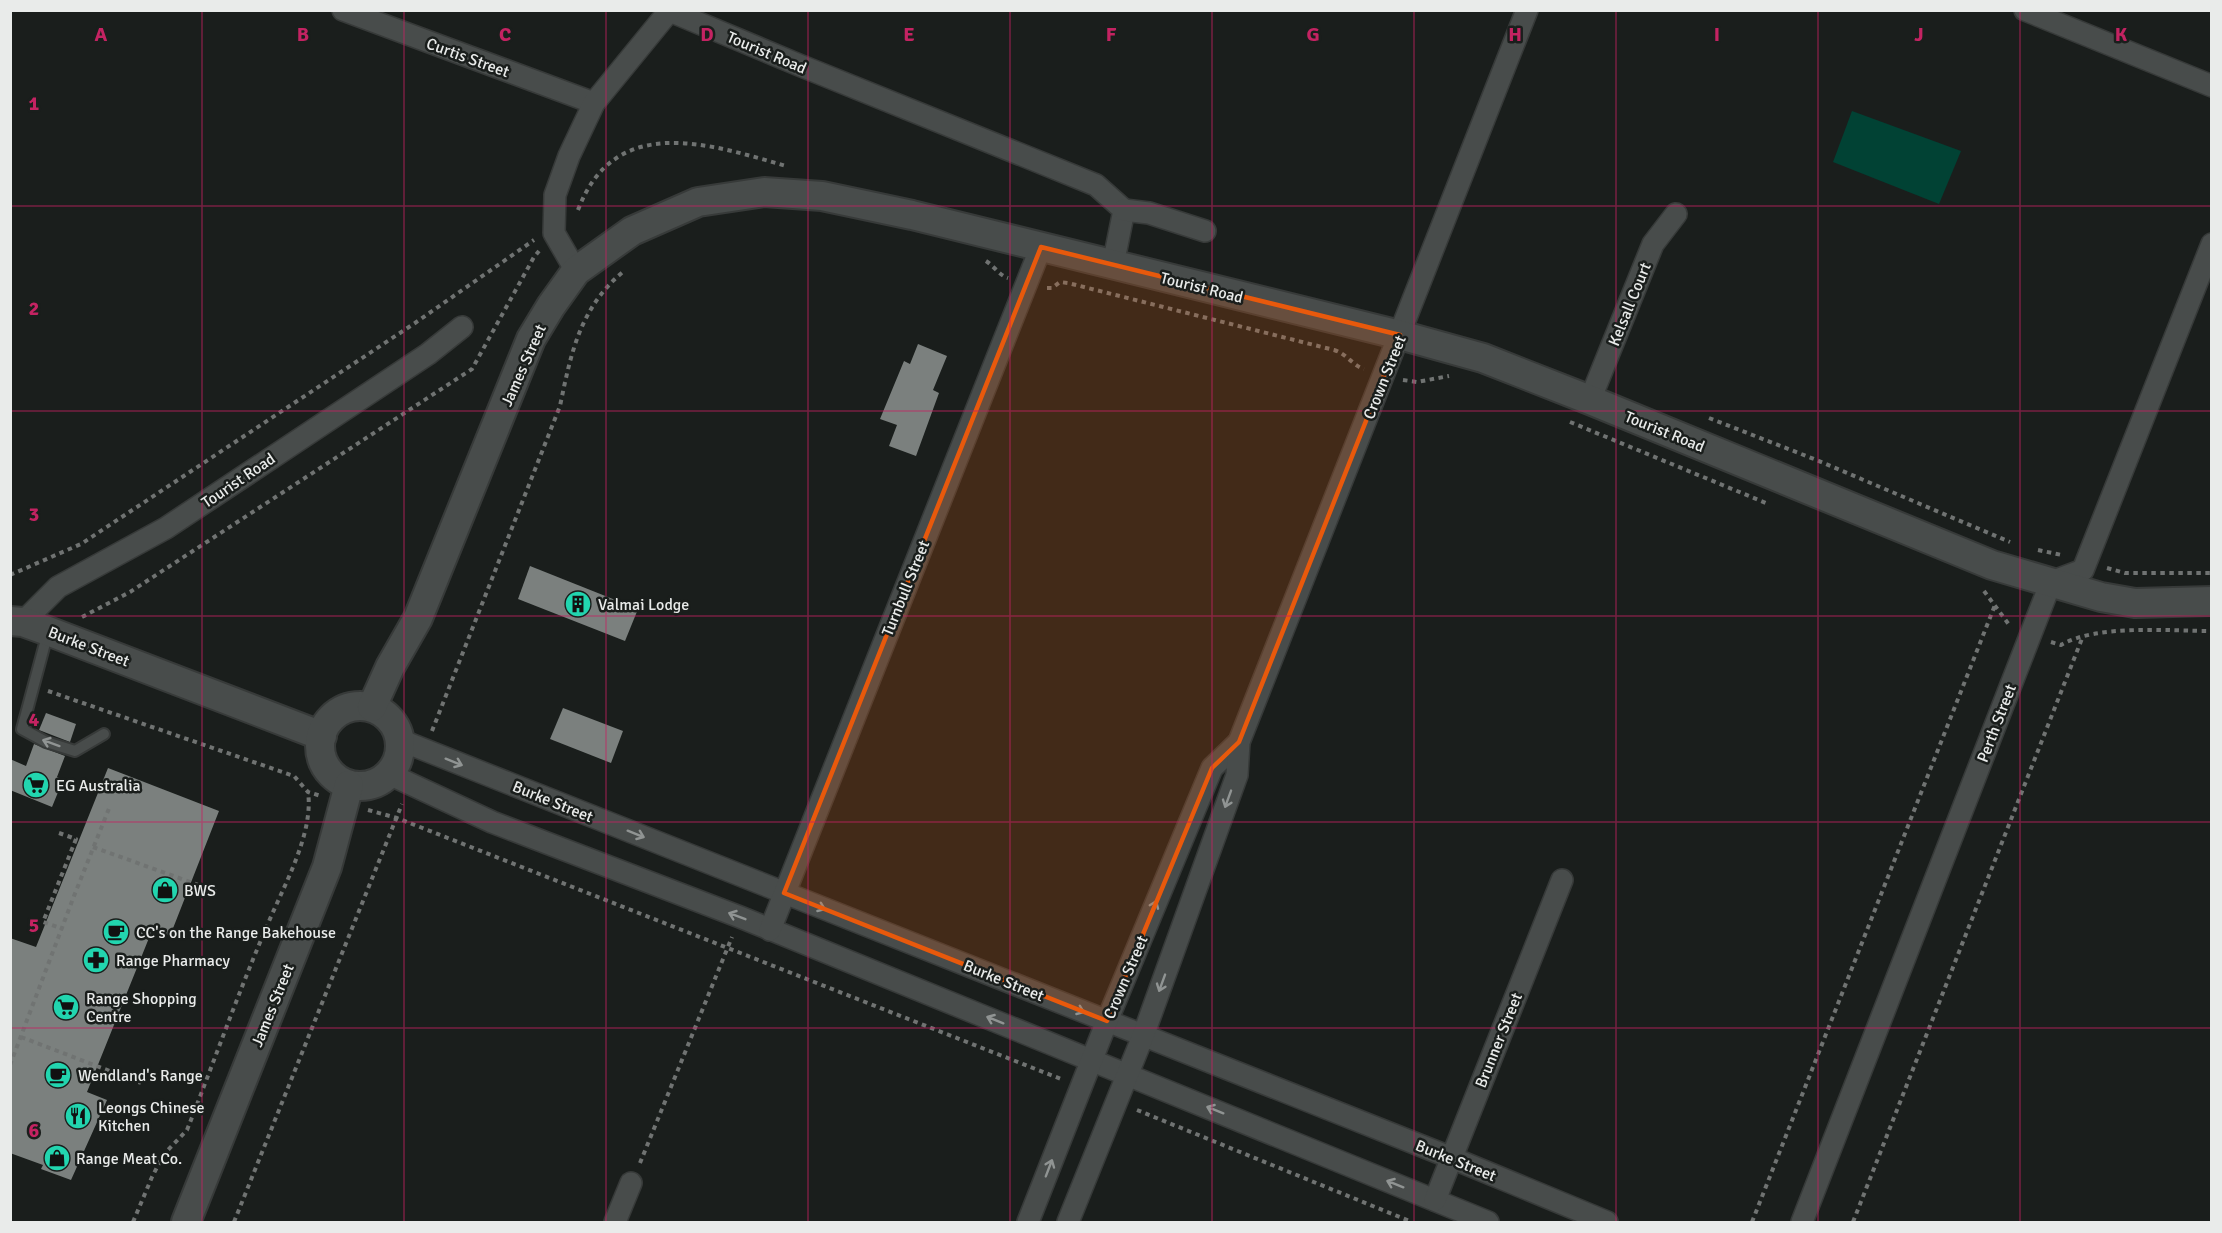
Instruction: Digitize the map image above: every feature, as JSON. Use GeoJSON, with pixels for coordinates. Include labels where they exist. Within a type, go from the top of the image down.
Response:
{"type":"FeatureCollection","features":[{"type":"Feature","properties":{"kind":"street","name":"Curtis Street"},"geometry":{"type":"LineString","coordinates":[[343,10],[594,103]]}},
{"type":"Feature","properties":{"kind":"street","name":"Crown Street"},"geometry":{"type":"LineString","coordinates":[[1068,1222],[1143,1036],[1237,775],[1239,742],[1527,10]]}},
{"type":"Feature","properties":{"kind":"street"},"geometry":{"type":"LineString","coordinates":[[2025,10],[2066,19],[2211,86]]}},
{"type":"Feature","properties":{"kind":"street"},"geometry":{"type":"LineString","coordinates":[[576,271],[554,233],[555,195],[569,156],[594,103],[670,11]]}},
{"type":"Feature","properties":{"kind":"street","name":"Tourist Road"},"geometry":{"type":"LineString","coordinates":[[670,11],[1096,184],[1124,210]]}},
{"type":"Feature","properties":{"kind":"street","name":"Tourist Road"},"geometry":{"type":"LineString","coordinates":[[576,271],[632,231],[698,202],[764,192],[822,196],[912,215],[1400,335],[1483,358],[1992,565],[2102,597],[2135,603],[2211,602]]}},
{"type":"Feature","properties":{"kind":"street"},"geometry":{"type":"LineString","coordinates":[[1113,265],[1124,210],[1149,213],[1205,231]]}},
{"type":"Feature","properties":{"kind":"street","name":"Kelsall Court"},"geometry":{"type":"LineString","coordinates":[[1590,400],[1653,244],[1676,213]]}},
{"type":"Feature","properties":{"kind":"street"},"geometry":{"type":"LineString","coordinates":[[2051,582],[2084,570],[2211,244]]}},
{"type":"Feature","properties":{"kind":"street","name":"Turnbull Street"},"geometry":{"type":"LineString","coordinates":[[770,930],[1041,247]]}},
{"type":"Feature","properties":{"kind":"street","name":"James Street"},"geometry":{"type":"LineString","coordinates":[[372,708],[390,667],[418,618],[531,339],[576,271]]}},
{"type":"Feature","properties":{"kind":"street","name":"Tourist Road"},"geometry":{"type":"LineString","coordinates":[[27,625],[58,587],[166,528],[428,354],[462,327]]}},
{"type":"Feature","properties":{"kind":"street","name":"Perth Street"},"geometry":{"type":"LineString","coordinates":[[1802,1222],[2051,582]]}},
{"type":"Feature","properties":{"kind":"street","name":"Burke Street"},"geometry":{"type":"LineString","coordinates":[[27,625],[321,736]]}},
{"type":"Feature","properties":{"kind":"street"},"geometry":{"type":"LineString","coordinates":[[400,779],[396,764],[400,753],[412,745],[383,713],[361,706],[348,708],[336,714],[327,724],[321,736],[320,749],[323,761],[347,794],[371,785],[400,779],[492,822],[740,917],[1488,1222]]}},
{"type":"Feature","properties":{"kind":"street","name":"Crown Street"},"geometry":{"type":"LineString","coordinates":[[1028,1222],[1107,1021],[1212,768],[1239,742]]}},
{"type":"Feature","properties":{"kind":"street","name":"Burke Street"},"geometry":{"type":"LineString","coordinates":[[412,745],[1452,1158],[1607,1222]]}},
{"type":"Feature","properties":{"kind":"street","name":"James Street"},"geometry":{"type":"LineString","coordinates":[[186,1222],[327,867],[347,794]]}},
{"type":"Feature","properties":{"kind":"street","name":"Brunner Street"},"geometry":{"type":"LineString","coordinates":[[1435,1200],[1562,880]]}},
{"type":"Feature","properties":{"kind":"street"},"geometry":{"type":"LineString","coordinates":[[615,1222],[631,1183]]}},
{"type":"Feature","properties":{"kind":"lane"},"geometry":{"type":"LineString","coordinates":[[27,625],[34,686],[22,729],[46,742],[75,751],[104,734]]}},
{"type":"Feature","properties":{"kind":"path"},"geometry":{"type":"LineString","coordinates":[[10,575],[81,544],[415,323],[534,240]]}},
{"type":"Feature","properties":{"kind":"path"},"geometry":{"type":"LineString","coordinates":[[81,618],[130,592],[472,369],[540,250]]}},
{"type":"Feature","properties":{"kind":"path"},"geometry":{"type":"LineString","coordinates":[[981,258],[995,267],[1002,276],[1052,288],[1060,282],[1068,283],[1334,350],[1342,353],[1361,369],[1410,382],[1454,376]]}},
{"type":"Feature","properties":{"kind":"path"},"geometry":{"type":"LineString","coordinates":[[412,745],[560,406],[571,357],[581,326],[598,297],[626,269]]}},
{"type":"Feature","properties":{"kind":"path"},"geometry":{"type":"LineString","coordinates":[[1752,1222],[1995,605]]}},
{"type":"Feature","properties":{"kind":"path"},"geometry":{"type":"LineString","coordinates":[[1853,1222],[2083,636]]}},
{"type":"Feature","properties":{"kind":"path"},"geometry":{"type":"LineString","coordinates":[[34,686],[294,776],[308,792],[310,806],[308,822],[187,1130],[164,1154],[133,1222]]}},
{"type":"Feature","properties":{"kind":"path"},"geometry":{"type":"LineString","coordinates":[[234,1222],[397,818],[400,779]]}},
{"type":"Feature","properties":{"kind":"path"},"geometry":{"type":"LineString","coordinates":[[308,792],[347,794],[397,818],[1081,1087]]}},
{"type":"Feature","properties":{"kind":"path"},"geometry":{"type":"LineString","coordinates":[[10,1065],[110,806]]}},
{"type":"Feature","properties":{"kind":"path"},"geometry":{"type":"LineString","coordinates":[[59,833],[76,839],[43,922],[63,929]]}},
{"type":"Feature","properties":{"kind":"path"},"geometry":{"type":"LineString","coordinates":[[93,847],[218,892]]}},
{"type":"Feature","properties":{"kind":"path"},"geometry":{"type":"LineString","coordinates":[[631,1183],[740,917]]}},
{"type":"Feature","properties":{"kind":"path"},"geometry":{"type":"LineString","coordinates":[[21,1037],[141,1083]]}},
{"type":"Feature","properties":{"kind":"path"},"geometry":{"type":"LineString","coordinates":[[1117,1101],[1412,1222]]}},
{"type":"Feature","properties":{"kind":"highlighted area"},"geometry":{"type":"Polygon","coordinates":[[[1041,247],[1400,335],[1239,742],[1212,768],[1107,1021],[784,893],[1041,247]]]}},
{"type":"Feature","properties":{"kind":"green space"},"geometry":{"type":"Polygon","coordinates":[[[1852,111],[1961,151],[1939,204],[1833,162],[1852,111]]]}},
{"type":"Feature","properties":{"kind":"building"},"geometry":{"type":"Polygon","coordinates":[[[918,344],[947,356],[933,390],[939,393],[916,456],[889,446],[897,425],[880,419],[904,361],[910,364],[918,344]]]}},
{"type":"Feature","properties":{"kind":"building","name":"Valmai Lodge"},"geometry":{"type":"Polygon","coordinates":[[[530,566],[638,609],[625,641],[518,599],[530,566]]]}},
{"type":"Feature","properties":{"kind":"building"},"geometry":{"type":"Polygon","coordinates":[[[563,708],[623,731],[611,763],[550,739],[563,708]]]}},
{"type":"Feature","properties":{"kind":"building"},"geometry":{"type":"Polygon","coordinates":[[[46,713],[76,724],[70,742],[39,730],[46,713]]]}},
{"type":"Feature","properties":{"kind":"building","name":"EG Australia"},"geometry":{"type":"Polygon","coordinates":[[[34,744],[65,756],[57,777],[63,780],[52,807],[10,790],[10,759],[26,766],[34,744]]]}},
{"type":"Feature","properties":{"kind":"building","name":"Range Shopping Centre"},"geometry":{"type":"Polygon","coordinates":[[[108,768],[219,811],[170,936],[153,928],[87,1092],[107,1100],[71,1180],[41,1169],[43,1165],[10,1153],[10,938],[36,947],[108,768]]]}},
{"type":"Feature","properties":{"kind":"place","name":"Valmai Lodge"},"geometry":{"type":"Point","coordinates":[578,604]}},
{"type":"Feature","properties":{"kind":"place","name":"EG Australia"},"geometry":{"type":"Point","coordinates":[36,785]}},
{"type":"Feature","properties":{"kind":"place","name":"BWS"},"geometry":{"type":"Point","coordinates":[165,890]}},
{"type":"Feature","properties":{"kind":"place","name":"CC's on the Range Bakehouse"},"geometry":{"type":"Point","coordinates":[116,932]}},
{"type":"Feature","properties":{"kind":"place","name":"Range Pharmacy"},"geometry":{"type":"Point","coordinates":[96,960]}},
{"type":"Feature","properties":{"kind":"place","name":"Range Shopping Centre"},"geometry":{"type":"Point","coordinates":[66,1007]}},
{"type":"Feature","properties":{"kind":"place","name":"Wendland's Range"},"geometry":{"type":"Point","coordinates":[58,1075]}},
{"type":"Feature","properties":{"kind":"place","name":"Leongs Chinese Kitchen"},"geometry":{"type":"Point","coordinates":[78,1116]}},
{"type":"Feature","properties":{"kind":"place","name":"Range Meat Co."},"geometry":{"type":"Point","coordinates":[57,1158]}}]}
